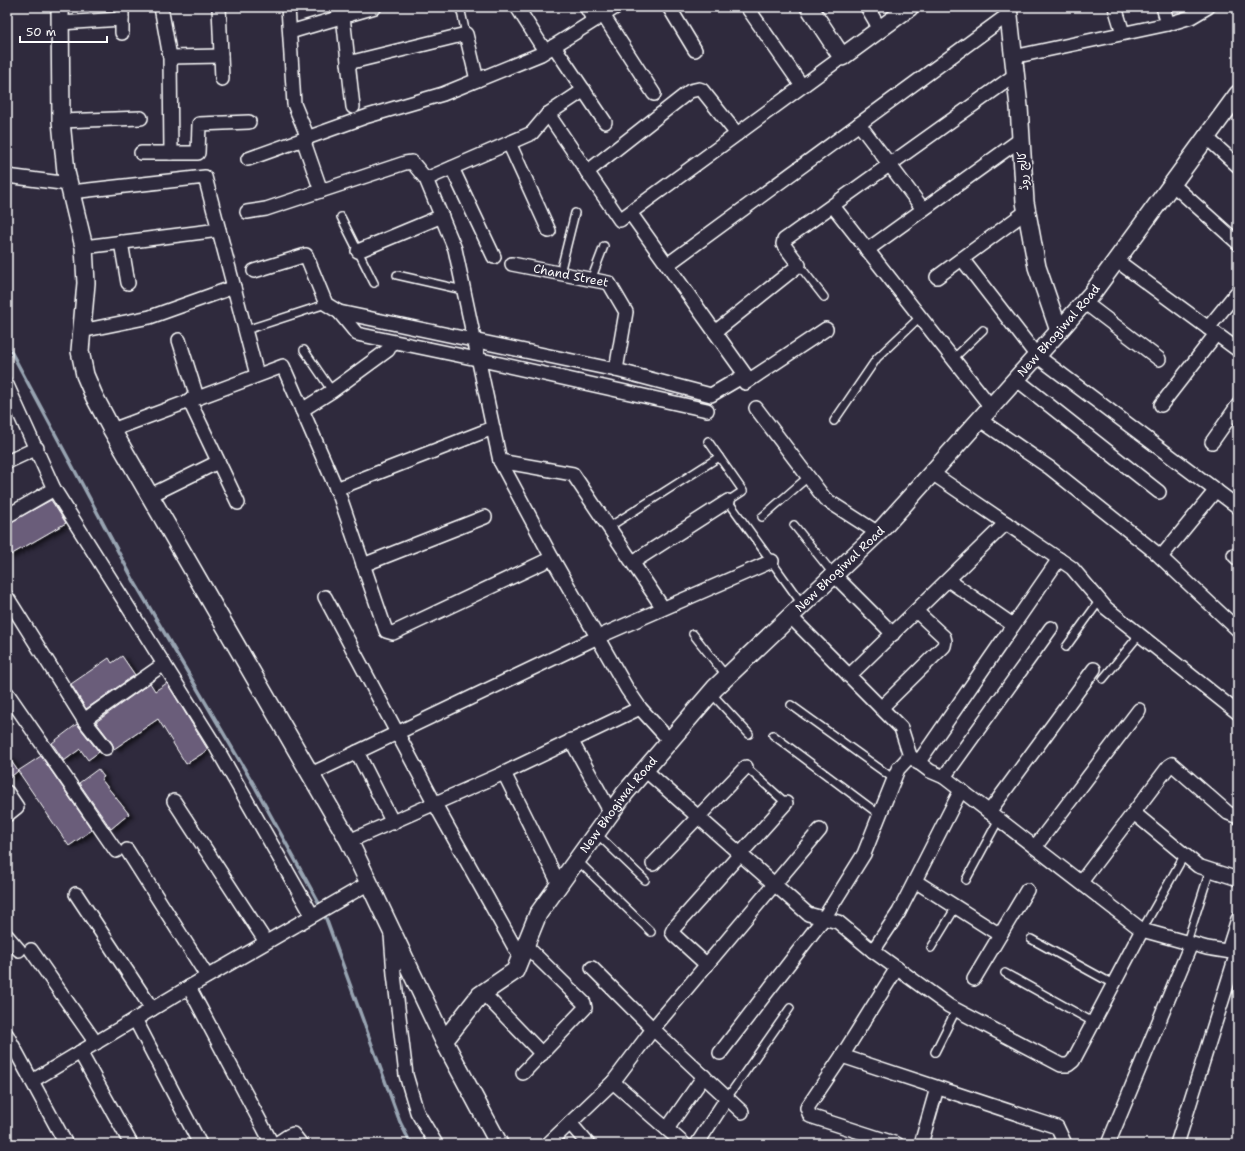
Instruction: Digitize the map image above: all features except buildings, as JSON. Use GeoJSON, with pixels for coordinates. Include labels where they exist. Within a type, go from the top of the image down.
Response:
{"type":"FeatureCollection","features":[{"type":"Feature","properties":{"kind":"street"},"geometry":{"type":"LineString","coordinates":[[161,7],[170,57],[171,153]]}},
{"type":"Feature","properties":{"kind":"street"},"geometry":{"type":"LineString","coordinates":[[219,7],[222,80]]}},
{"type":"Feature","properties":{"kind":"street"},"geometry":{"type":"LineString","coordinates":[[288,7],[294,104],[306,138],[321,191]]}},
{"type":"Feature","properties":{"kind":"street"},"geometry":{"type":"LineString","coordinates":[[290,32],[375,7]]}},
{"type":"Feature","properties":{"kind":"street"},"geometry":{"type":"LineString","coordinates":[[517,7],[584,90],[605,122]]}},
{"type":"Feature","properties":{"kind":"street"},"geometry":{"type":"LineString","coordinates":[[586,7],[599,18],[654,94]]}},
{"type":"Feature","properties":{"kind":"street"},"geometry":{"type":"LineString","coordinates":[[248,159],[368,116],[443,94],[477,80],[550,48],[616,7]]}},
{"type":"Feature","properties":{"kind":"street"},"geometry":{"type":"LineString","coordinates":[[669,7],[695,50]]}},
{"type":"Feature","properties":{"kind":"street"},"geometry":{"type":"LineString","coordinates":[[747,7],[802,86]]}},
{"type":"Feature","properties":{"kind":"street"},"geometry":{"type":"LineString","coordinates":[[809,7],[842,57]]}},
{"type":"Feature","properties":{"kind":"street"},"geometry":{"type":"LineString","coordinates":[[867,7],[880,29]]}},
{"type":"Feature","properties":{"kind":"street"},"geometry":{"type":"LineString","coordinates":[[548,114],[618,219],[622,220],[910,7]]}},
{"type":"Feature","properties":{"kind":"street"},"geometry":{"type":"LineString","coordinates":[[1116,7],[1123,33]]}},
{"type":"Feature","properties":{"kind":"street"},"geometry":{"type":"LineString","coordinates":[[1163,7],[1168,24]]}},
{"type":"Feature","properties":{"kind":"street"},"geometry":{"type":"LineString","coordinates":[[1014,57],[1168,24],[1191,17],[1208,7]]}},
{"type":"Feature","properties":{"kind":"street"},"geometry":{"type":"LineString","coordinates":[[667,265],[859,124],[1009,11]]}},
{"type":"Feature","properties":{"kind":"street","name":"کالج روڈ"},"geometry":{"type":"LineString","coordinates":[[1009,11],[1016,75],[1027,211],[1037,267],[1059,331]]}},
{"type":"Feature","properties":{"kind":"street"},"geometry":{"type":"LineString","coordinates":[[122,33],[122,13],[60,15],[61,121],[66,172],[84,247],[86,283],[80,351],[85,375],[112,430],[151,495],[349,841],[444,1040],[499,1144]]}},
{"type":"Feature","properties":{"kind":"street"},"geometry":{"type":"LineString","coordinates":[[343,16],[353,107]]}},
{"type":"Feature","properties":{"kind":"street"},"geometry":{"type":"LineString","coordinates":[[348,62],[466,34],[477,80]]}},
{"type":"Feature","properties":{"kind":"street"},"geometry":{"type":"LineString","coordinates":[[170,57],[221,56]]}},
{"type":"Feature","properties":{"kind":"street"},"geometry":{"type":"LineString","coordinates":[[715,332],[799,265],[782,242],[1016,75]]}},
{"type":"Feature","properties":{"kind":"street"},"geometry":{"type":"LineString","coordinates":[[587,172],[690,91],[699,89],[702,90],[737,134]]}},
{"type":"Feature","properties":{"kind":"street"},"geometry":{"type":"LineString","coordinates":[[426,179],[532,133],[548,114],[584,90]]}},
{"type":"Feature","properties":{"kind":"street","name":"New Bhogiwal Road"},"geometry":{"type":"LineString","coordinates":[[444,1040],[483,993],[514,971],[538,914],[596,833],[645,770],[711,693],[802,604],[878,533],[1059,331],[1084,302],[1116,260],[1205,136],[1238,94]]}},
{"type":"Feature","properties":{"kind":"street"},"geometry":{"type":"LineString","coordinates":[[61,121],[141,118]]}},
{"type":"Feature","properties":{"kind":"street"},"geometry":{"type":"LineString","coordinates":[[141,153],[198,153],[199,124],[249,122]]}},
{"type":"Feature","properties":{"kind":"street"},"geometry":{"type":"LineString","coordinates":[[859,124],[923,209]]}},
{"type":"Feature","properties":{"kind":"street"},"geometry":{"type":"LineString","coordinates":[[1205,136],[1238,166]]}},
{"type":"Feature","properties":{"kind":"street"},"geometry":{"type":"LineString","coordinates":[[867,250],[1021,139]]}},
{"type":"Feature","properties":{"kind":"street"},"geometry":{"type":"LineString","coordinates":[[509,143],[549,231]]}},
{"type":"Feature","properties":{"kind":"street"},"geometry":{"type":"LineString","coordinates":[[247,212],[266,209],[405,163],[412,162],[426,179],[455,249],[477,359],[500,461],[552,558],[640,708],[670,741]]}},
{"type":"Feature","properties":{"kind":"street"},"geometry":{"type":"LineString","coordinates":[[452,168],[494,257]]}},
{"type":"Feature","properties":{"kind":"street"},"geometry":{"type":"LineString","coordinates":[[7,176],[70,188],[205,177],[258,375]]}},
{"type":"Feature","properties":{"kind":"street"},"geometry":{"type":"LineString","coordinates":[[1171,183],[1238,243]]}},
{"type":"Feature","properties":{"kind":"street"},"geometry":{"type":"LineString","coordinates":[[833,206],[991,407]]}},
{"type":"Feature","properties":{"kind":"street"},"geometry":{"type":"LineString","coordinates":[[937,277],[1027,211]]}},
{"type":"Feature","properties":{"kind":"street"},"geometry":{"type":"LineString","coordinates":[[631,214],[715,332],[746,379]]}},
{"type":"Feature","properties":{"kind":"street"},"geometry":{"type":"LineString","coordinates":[[358,251],[442,216]]}},
{"type":"Feature","properties":{"kind":"street"},"geometry":{"type":"LineString","coordinates":[[84,247],[219,230]]}},
{"type":"Feature","properties":{"kind":"street"},"geometry":{"type":"LineString","coordinates":[[122,242],[128,283]]}},
{"type":"Feature","properties":{"kind":"street"},"geometry":{"type":"LineString","coordinates":[[254,271],[306,255],[326,304],[340,312],[616,370],[711,395],[746,379],[826,329]]}},
{"type":"Feature","properties":{"kind":"street"},"geometry":{"type":"LineString","coordinates":[[962,259],[1037,356],[1238,507]]}},
{"type":"Feature","properties":{"kind":"street"},"geometry":{"type":"LineString","coordinates":[[1116,260],[1212,331],[1236,346]]}},
{"type":"Feature","properties":{"kind":"street","name":"Chand Street"},"geometry":{"type":"LineString","coordinates":[[512,264],[609,283],[626,312],[616,370]]}},
{"type":"Feature","properties":{"kind":"street"},"geometry":{"type":"LineString","coordinates":[[81,331],[150,317],[234,288]]}},
{"type":"Feature","properties":{"kind":"street"},"geometry":{"type":"LineString","coordinates":[[1161,405],[1238,291]]}},
{"type":"Feature","properties":{"kind":"street"},"geometry":{"type":"LineString","coordinates":[[1084,302],[1159,359]]}},
{"type":"Feature","properties":{"kind":"street"},"geometry":{"type":"LineString","coordinates":[[340,312],[357,334],[707,410]]}},
{"type":"Feature","properties":{"kind":"street"},"geometry":{"type":"LineString","coordinates":[[373,337],[376,319]]}},
{"type":"Feature","properties":{"kind":"street"},"geometry":{"type":"LineString","coordinates":[[179,340],[193,399],[218,462],[238,503]]}},
{"type":"Feature","properties":{"kind":"street"},"geometry":{"type":"LineString","coordinates":[[302,410],[332,391],[388,350],[392,342]]}},
{"type":"Feature","properties":{"kind":"street"},"geometry":{"type":"LineString","coordinates":[[112,430],[282,366],[336,489],[386,631],[393,633],[552,558]]}},
{"type":"Feature","properties":{"kind":"street"},"geometry":{"type":"LineString","coordinates":[[1016,379],[1160,492]]}},
{"type":"Feature","properties":{"kind":"street"},"geometry":{"type":"LineString","coordinates":[[7,385],[37,448],[54,489],[319,912]]}},
{"type":"Feature","properties":{"kind":"street"},"geometry":{"type":"LineString","coordinates":[[1212,442],[1238,405]]}},
{"type":"Feature","properties":{"kind":"street"},"geometry":{"type":"LineString","coordinates":[[756,408],[825,499],[878,533]]}},
{"type":"Feature","properties":{"kind":"street"},"geometry":{"type":"LineString","coordinates":[[980,420],[1050,468],[1161,557],[1238,630]]}},
{"type":"Feature","properties":{"kind":"street"},"geometry":{"type":"LineString","coordinates":[[336,489],[493,428]]}},
{"type":"Feature","properties":{"kind":"street"},"geometry":{"type":"LineString","coordinates":[[7,462],[37,448]]}},
{"type":"Feature","properties":{"kind":"street"},"geometry":{"type":"LineString","coordinates":[[500,461],[574,474],[663,608]]}},
{"type":"Feature","properties":{"kind":"street"},"geometry":{"type":"LineString","coordinates":[[151,495],[218,462]]}},
{"type":"Feature","properties":{"kind":"street"},"geometry":{"type":"LineString","coordinates":[[932,473],[1072,568],[1106,608],[1238,713]]}},
{"type":"Feature","properties":{"kind":"street"},"geometry":{"type":"LineString","coordinates":[[7,516],[54,489]]}},
{"type":"Feature","properties":{"kind":"street"},"geometry":{"type":"LineString","coordinates":[[1161,557],[1216,490]]}},
{"type":"Feature","properties":{"kind":"street"},"geometry":{"type":"LineString","coordinates":[[633,562],[728,501]]}},
{"type":"Feature","properties":{"kind":"street"},"geometry":{"type":"LineString","coordinates":[[363,565],[485,517]]}},
{"type":"Feature","properties":{"kind":"street"},"geometry":{"type":"LineString","coordinates":[[849,676],[1006,523]]}},
{"type":"Feature","properties":{"kind":"street"},"geometry":{"type":"LineString","coordinates":[[720,1053],[824,918],[864,854],[898,769],[914,759],[1014,625],[1059,559]]}},
{"type":"Feature","properties":{"kind":"street"},"geometry":{"type":"LineString","coordinates":[[311,774],[598,637],[772,561]]}},
{"type":"Feature","properties":{"kind":"street"},"geometry":{"type":"LineString","coordinates":[[834,575],[893,634]]}},
{"type":"Feature","properties":{"kind":"street"},"geometry":{"type":"LineString","coordinates":[[948,580],[1014,625]]}},
{"type":"Feature","properties":{"kind":"street"},"geometry":{"type":"LineString","coordinates":[[7,597],[84,720],[106,748]]}},
{"type":"Feature","properties":{"kind":"street"},"geometry":{"type":"LineString","coordinates":[[325,597],[435,804],[522,951],[584,1003],[585,1008],[523,1073]]}},
{"type":"Feature","properties":{"kind":"street"},"geometry":{"type":"LineString","coordinates":[[881,708],[944,646],[944,637],[916,611]]}},
{"type":"Feature","properties":{"kind":"street"},"geometry":{"type":"LineString","coordinates":[[790,616],[901,728],[914,759],[944,777],[1142,930],[1189,943],[1235,952]]}},
{"type":"Feature","properties":{"kind":"street"},"geometry":{"type":"LineString","coordinates":[[944,777],[1051,628]]}},
{"type":"Feature","properties":{"kind":"street"},"geometry":{"type":"LineString","coordinates":[[84,720],[164,664]]}},
{"type":"Feature","properties":{"kind":"street"},"geometry":{"type":"LineString","coordinates":[[994,815],[1094,669]]}},
{"type":"Feature","properties":{"kind":"street"},"geometry":{"type":"LineString","coordinates":[[7,693],[122,851],[207,976]]}},
{"type":"Feature","properties":{"kind":"street"},"geometry":{"type":"LineString","coordinates":[[349,841],[504,773],[640,708]]}},
{"type":"Feature","properties":{"kind":"street"},"geometry":{"type":"LineString","coordinates":[[1035,846],[1139,710]]}},
{"type":"Feature","properties":{"kind":"street"},"geometry":{"type":"LineString","coordinates":[[571,740],[611,813]]}},
{"type":"Feature","properties":{"kind":"street"},"geometry":{"type":"LineString","coordinates":[[357,752],[393,823]]}},
{"type":"Feature","properties":{"kind":"street"},"geometry":{"type":"LineString","coordinates":[[1080,882],[1172,764],[1228,813],[1238,817]]}},
{"type":"Feature","properties":{"kind":"street"},"geometry":{"type":"LineString","coordinates":[[653,864],[746,767]]}},
{"type":"Feature","properties":{"kind":"street"},"geometry":{"type":"LineString","coordinates":[[645,770],[808,914],[838,922],[873,951],[956,1010],[1061,1065],[1068,1065],[1073,1061],[1142,930]]}},
{"type":"Feature","properties":{"kind":"street"},"geometry":{"type":"LineString","coordinates":[[504,773],[559,884]]}},
{"type":"Feature","properties":{"kind":"street"},"geometry":{"type":"LineString","coordinates":[[873,951],[899,912],[961,790]]}},
{"type":"Feature","properties":{"kind":"street"},"geometry":{"type":"LineString","coordinates":[[7,792],[17,806],[7,815]]}},
{"type":"Feature","properties":{"kind":"street"},"geometry":{"type":"LineString","coordinates":[[174,801],[266,942]]}},
{"type":"Feature","properties":{"kind":"street"},"geometry":{"type":"LineString","coordinates":[[707,965],[672,932],[786,803]]}},
{"type":"Feature","properties":{"kind":"street"},"geometry":{"type":"LineString","coordinates":[[1134,813],[1198,866],[1238,879]]}},
{"type":"Feature","properties":{"kind":"street"},"geometry":{"type":"LineString","coordinates":[[548,1144],[613,1082],[653,1029],[820,830]]}},
{"type":"Feature","properties":{"kind":"street"},"geometry":{"type":"LineString","coordinates":[[915,881],[1000,935]]}},
{"type":"Feature","properties":{"kind":"street"},"geometry":{"type":"LineString","coordinates":[[32,1081],[207,976],[369,883]]}},
{"type":"Feature","properties":{"kind":"street"},"geometry":{"type":"LineString","coordinates":[[974,979],[1027,890]]}},
{"type":"Feature","properties":{"kind":"street"},"geometry":{"type":"LineString","coordinates":[[76,894],[152,1009]]}},
{"type":"Feature","properties":{"kind":"street"},"geometry":{"type":"LineString","coordinates":[[1176,1144],[1235,952],[1238,919]]}},
{"type":"Feature","properties":{"kind":"street"},"geometry":{"type":"LineString","coordinates":[[391,930],[394,974],[406,1075],[417,1112],[436,1144]]}},
{"type":"Feature","properties":{"kind":"street"},"geometry":{"type":"LineString","coordinates":[[7,936],[25,950],[96,1043]]}},
{"type":"Feature","properties":{"kind":"street"},"geometry":{"type":"LineString","coordinates":[[1108,1144],[1189,943]]}},
{"type":"Feature","properties":{"kind":"street"},"geometry":{"type":"LineString","coordinates":[[592,968],[653,1029],[742,1112]]}},
{"type":"Feature","properties":{"kind":"street"},"geometry":{"type":"LineString","coordinates":[[897,968],[842,1056],[807,1108],[807,1112],[810,1116],[897,1144]]}},
{"type":"Feature","properties":{"kind":"street"},"geometry":{"type":"LineString","coordinates":[[189,987],[270,1140],[273,1144],[278,1143],[287,1135],[293,1134],[301,1144]]}},
{"type":"Feature","properties":{"kind":"street"},"geometry":{"type":"LineString","coordinates":[[483,993],[542,1054]]}},
{"type":"Feature","properties":{"kind":"street"},"geometry":{"type":"LineString","coordinates":[[135,1019],[200,1144]]}},
{"type":"Feature","properties":{"kind":"street"},"geometry":{"type":"LineString","coordinates":[[7,1035],[66,1144]]}},
{"type":"Feature","properties":{"kind":"street"},"geometry":{"type":"LineString","coordinates":[[80,1052],[130,1144]]}},
{"type":"Feature","properties":{"kind":"street"},"geometry":{"type":"LineString","coordinates":[[842,1056],[1057,1127],[1065,1144]]}},
{"type":"Feature","properties":{"kind":"street"},"geometry":{"type":"LineString","coordinates":[[667,1129],[704,1076]]}},
{"type":"Feature","properties":{"kind":"street"},"geometry":{"type":"LineString","coordinates":[[613,1082],[684,1144]]}},
{"type":"Feature","properties":{"kind":"street"},"geometry":{"type":"LineString","coordinates":[[921,1144],[937,1088]]}},
{"type":"Feature","properties":{"kind":"street"},"geometry":{"type":"LineString","coordinates":[[697,1144],[727,1098]]}},
{"type":"Feature","properties":{"kind":"street"},"geometry":{"type":"LineString","coordinates":[[570,1123],[588,1144]]}},
{"type":"Feature","properties":{"kind":"lane"},"geometry":{"type":"LineString","coordinates":[[460,7],[466,34]]}},
{"type":"Feature","properties":{"kind":"lane"},"geometry":{"type":"LineString","coordinates":[[560,273],[575,213]]}},
{"type":"Feature","properties":{"kind":"lane"},"geometry":{"type":"LineString","coordinates":[[342,217],[374,282]]}},
{"type":"Feature","properties":{"kind":"lane"},"geometry":{"type":"LineString","coordinates":[[592,280],[604,246]]}},
{"type":"Feature","properties":{"kind":"lane"},"geometry":{"type":"LineString","coordinates":[[799,265],[824,297]]}},
{"type":"Feature","properties":{"kind":"lane"},"geometry":{"type":"LineString","coordinates":[[397,275],[463,290]]}},
{"type":"Feature","properties":{"kind":"lane"},"geometry":{"type":"LineString","coordinates":[[246,330],[326,304]]}},
{"type":"Feature","properties":{"kind":"lane"},"geometry":{"type":"LineString","coordinates":[[834,421],[878,358],[920,317]]}},
{"type":"Feature","properties":{"kind":"lane"},"geometry":{"type":"LineString","coordinates":[[953,359],[983,330]]}},
{"type":"Feature","properties":{"kind":"lane"},"geometry":{"type":"LineString","coordinates":[[304,350],[332,391]]}},
{"type":"Feature","properties":{"kind":"lane"},"geometry":{"type":"LineString","coordinates":[[708,441],[743,491],[728,501],[802,604]]}},
{"type":"Feature","properties":{"kind":"lane"},"geometry":{"type":"LineString","coordinates":[[609,527],[719,457]]}},
{"type":"Feature","properties":{"kind":"lane"},"geometry":{"type":"LineString","coordinates":[[762,517],[808,477]]}},
{"type":"Feature","properties":{"kind":"lane"},"geometry":{"type":"LineString","coordinates":[[794,525],[834,575]]}},
{"type":"Feature","properties":{"kind":"lane"},"geometry":{"type":"LineString","coordinates":[[1066,647],[1100,600]]}},
{"type":"Feature","properties":{"kind":"lane"},"geometry":{"type":"LineString","coordinates":[[693,634],[727,677]]}},
{"type":"Feature","properties":{"kind":"lane"},"geometry":{"type":"LineString","coordinates":[[1104,679],[1140,634]]}},
{"type":"Feature","properties":{"kind":"lane"},"geometry":{"type":"LineString","coordinates":[[711,693],[749,734]]}},
{"type":"Feature","properties":{"kind":"lane"},"geometry":{"type":"LineString","coordinates":[[791,705],[894,779]]}},
{"type":"Feature","properties":{"kind":"lane"},"geometry":{"type":"LineString","coordinates":[[773,735],[880,815]]}},
{"type":"Feature","properties":{"kind":"lane"},"geometry":{"type":"LineString","coordinates":[[746,767],[786,803]]}},
{"type":"Feature","properties":{"kind":"lane"},"geometry":{"type":"LineString","coordinates":[[966,880],[994,815]]}},
{"type":"Feature","properties":{"kind":"lane"},"geometry":{"type":"LineString","coordinates":[[596,833],[645,880]]}},
{"type":"Feature","properties":{"kind":"lane"},"geometry":{"type":"LineString","coordinates":[[1142,930],[1185,854]]}},
{"type":"Feature","properties":{"kind":"lane"},"geometry":{"type":"LineString","coordinates":[[577,860],[651,932]]}},
{"type":"Feature","properties":{"kind":"lane"},"geometry":{"type":"LineString","coordinates":[[1189,943],[1210,870]]}},
{"type":"Feature","properties":{"kind":"lane"},"geometry":{"type":"LineString","coordinates":[[931,948],[956,907]]}},
{"type":"Feature","properties":{"kind":"lane"},"geometry":{"type":"LineString","coordinates":[[1031,939],[1113,984]]}},
{"type":"Feature","properties":{"kind":"lane"},"geometry":{"type":"LineString","coordinates":[[1005,973],[1093,1022]]}},
{"type":"Feature","properties":{"kind":"lane"},"geometry":{"type":"LineString","coordinates":[[727,1098],[790,1008]]}},
{"type":"Feature","properties":{"kind":"lane"},"geometry":{"type":"LineString","coordinates":[[935,1052],[956,1010]]}},
{"type":"Feature","properties":{"kind":"waterway"},"geometry":{"type":"LineString","coordinates":[[7,344],[135,583],[254,785],[321,907]]}},
{"type":"Feature","properties":{"kind":"waterway"},"geometry":{"type":"LineString","coordinates":[[324,913],[400,1122],[411,1144]]}}]}
